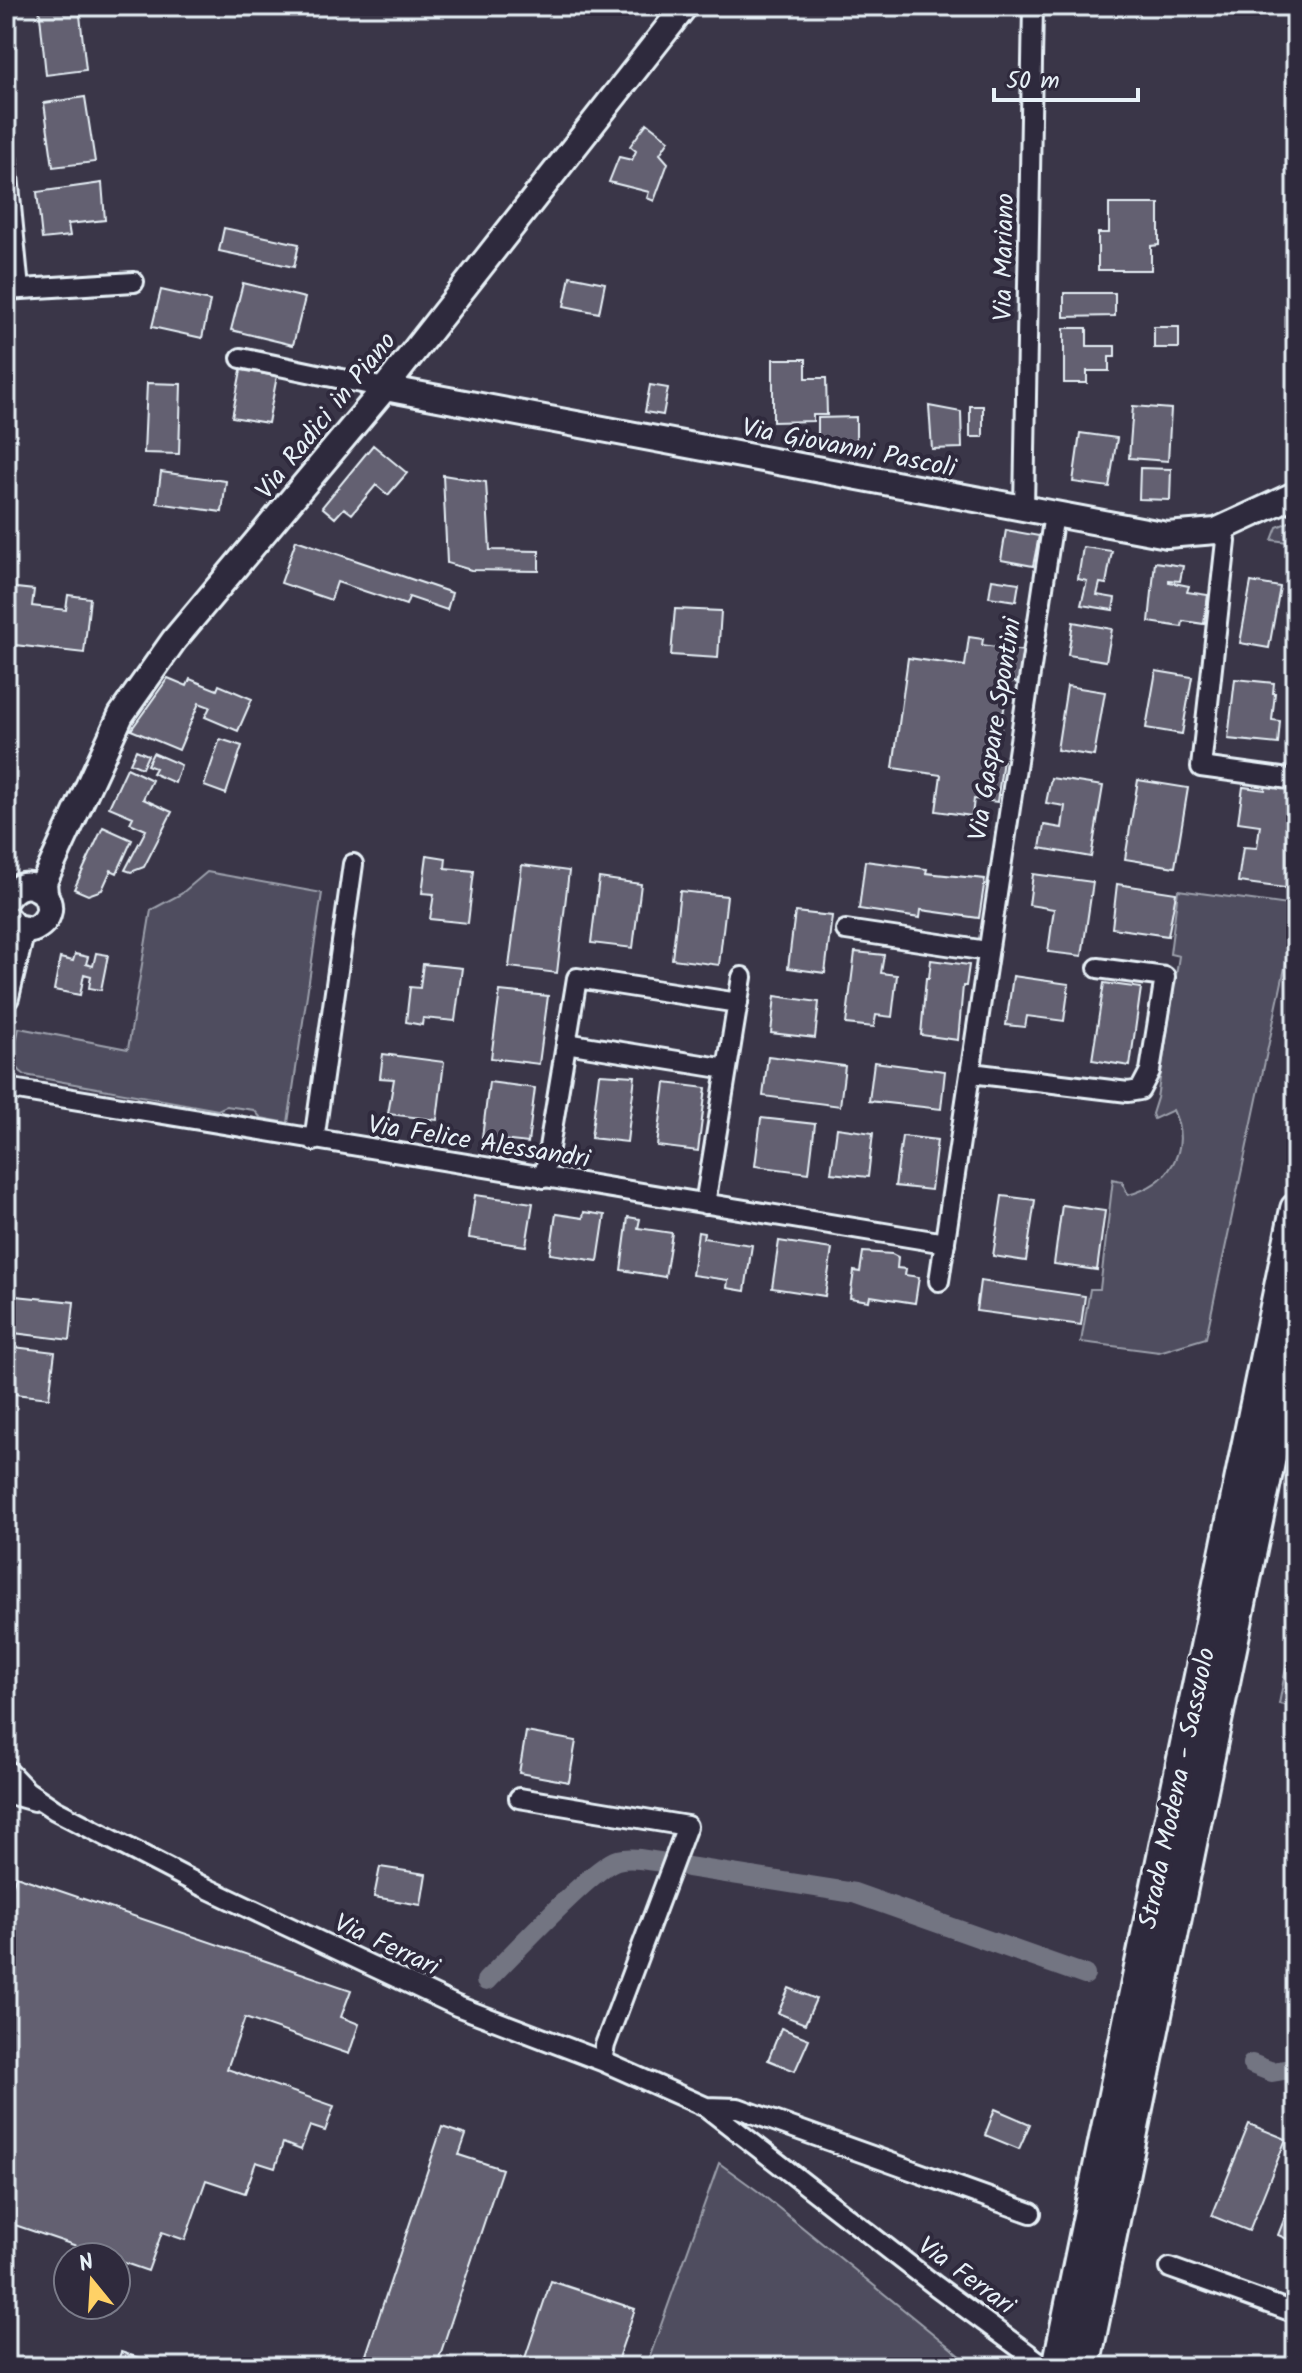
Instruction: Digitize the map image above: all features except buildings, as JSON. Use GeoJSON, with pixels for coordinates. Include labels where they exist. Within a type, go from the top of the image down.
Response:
{"type":"FeatureCollection","features":[{"type":"Feature","properties":{"kind":"highway","name":"Strada Modena - Sassuolo"},"geometry":{"type":"LineString","coordinates":[[1058,2367],[1296,1209]]}},
{"type":"Feature","properties":{"kind":"highway","name":"Strada Modena - Sassuolo"},"geometry":{"type":"LineString","coordinates":[[1084,2367],[1296,1330]]}},
{"type":"Feature","properties":{"kind":"street","name":"Via Radici in Piano"},"geometry":{"type":"LineString","coordinates":[[6,997],[12,915],[42,925],[48,916],[49,905],[41,887],[121,715],[174,640],[385,388],[685,6]]}},
{"type":"Feature","properties":{"kind":"street","name":"Via Mariano"},"geometry":{"type":"LineString","coordinates":[[1024,508],[1033,6]]}},
{"type":"Feature","properties":{"kind":"street"},"geometry":{"type":"LineString","coordinates":[[6,155],[13,290],[134,282]]}},
{"type":"Feature","properties":{"kind":"street"},"geometry":{"type":"LineString","coordinates":[[241,358],[385,388]]}},
{"type":"Feature","properties":{"kind":"street","name":"Via Giovanni Pascoli"},"geometry":{"type":"LineString","coordinates":[[385,388],[1167,535],[1185,536],[1216,531],[1296,494]]}},
{"type":"Feature","properties":{"kind":"street","name":"Via Gaspare Spontini"},"geometry":{"type":"LineString","coordinates":[[939,1281],[1054,514]]}},
{"type":"Feature","properties":{"kind":"street"},"geometry":{"type":"LineString","coordinates":[[1216,531],[1226,541],[1226,550],[1201,767],[1296,780]]}},
{"type":"Feature","properties":{"kind":"street"},"geometry":{"type":"LineString","coordinates":[[314,1141],[353,864]]}},
{"type":"Feature","properties":{"kind":"street"},"geometry":{"type":"LineString","coordinates":[[12,915],[19,887],[41,887]]}},
{"type":"Feature","properties":{"kind":"street"},"geometry":{"type":"LineString","coordinates":[[846,930],[987,951]]}},
{"type":"Feature","properties":{"kind":"street"},"geometry":{"type":"LineString","coordinates":[[971,1073],[1128,1092],[1140,1090],[1150,1071],[1165,977],[1098,968]]}},
{"type":"Feature","properties":{"kind":"street"},"geometry":{"type":"LineString","coordinates":[[705,1204],[742,977]]}},
{"type":"Feature","properties":{"kind":"street"},"geometry":{"type":"LineString","coordinates":[[544,1178],[577,978],[738,1003]]}},
{"type":"Feature","properties":{"kind":"street"},"geometry":{"type":"LineString","coordinates":[[566,1043],[727,1069]]}},
{"type":"Feature","properties":{"kind":"street","name":"Via Felice Alessandri"},"geometry":{"type":"LineString","coordinates":[[6,1088],[945,1243]]}},
{"type":"Feature","properties":{"kind":"street","name":"Via Ferrari"},"geometry":{"type":"LineString","coordinates":[[6,1769],[27,1791],[55,1810],[202,1886],[457,2006],[602,2061],[706,2107],[936,2286],[1046,2367]]}},
{"type":"Feature","properties":{"kind":"street","name":"Via Ferrari"},"geometry":{"type":"LineString","coordinates":[[6,1793],[55,1810]]}},
{"type":"Feature","properties":{"kind":"street"},"geometry":{"type":"LineString","coordinates":[[519,1798],[687,1826],[605,2045],[602,2061]]}},
{"type":"Feature","properties":{"kind":"street","name":"Via Ferrari"},"geometry":{"type":"LineString","coordinates":[[706,2107],[738,2108],[1031,2213]]}},
{"type":"Feature","properties":{"kind":"street"},"geometry":{"type":"LineString","coordinates":[[1170,2268],[1296,2313]]}},
{"type":"Feature","properties":{"kind":"shaded area"},"geometry":{"type":"Polygon","coordinates":[[[1296,519],[1296,543],[1272,540],[1277,527],[1296,519]]]}},
{"type":"Feature","properties":{"kind":"shaded area"},"geometry":{"type":"Polygon","coordinates":[[[207,872],[322,893],[288,1123],[261,1118],[254,1110],[226,1106],[218,1110],[25,1075],[19,1071],[14,1054],[19,1028],[128,1049],[151,910],[181,894],[207,872]]]}},
{"type":"Feature","properties":{"kind":"shaded area"},"geometry":{"type":"Polygon","coordinates":[[[1178,890],[1296,906],[1296,916],[1206,1338],[1159,1352],[1081,1342],[1090,1289],[1100,1289],[1113,1179],[1122,1181],[1128,1195],[1142,1190],[1165,1174],[1178,1152],[1180,1139],[1173,1110],[1154,1119],[1152,1114],[1179,956],[1170,954],[1178,890]]]}},
{"type":"Feature","properties":{"kind":"shaded area"},"geometry":{"type":"Polygon","coordinates":[[[1296,1616],[1296,1707],[1279,1704],[1296,1616]]]}},
{"type":"Feature","properties":{"kind":"shaded area"},"geometry":{"type":"Polygon","coordinates":[[[719,2163],[759,2192],[974,2367],[646,2367],[719,2163]]]}},
{"type":"Feature","properties":{"kind":"waterway"},"geometry":{"type":"LineString","coordinates":[[486,1981],[571,1895],[606,1866],[629,1858],[667,1863]]}},
{"type":"Feature","properties":{"kind":"waterway"},"geometry":{"type":"LineString","coordinates":[[688,1867],[854,1893],[1085,1975]]}},
{"type":"Feature","properties":{"kind":"waterway"},"geometry":{"type":"LineString","coordinates":[[1252,2064],[1272,2072],[1296,2068]]}}]}
